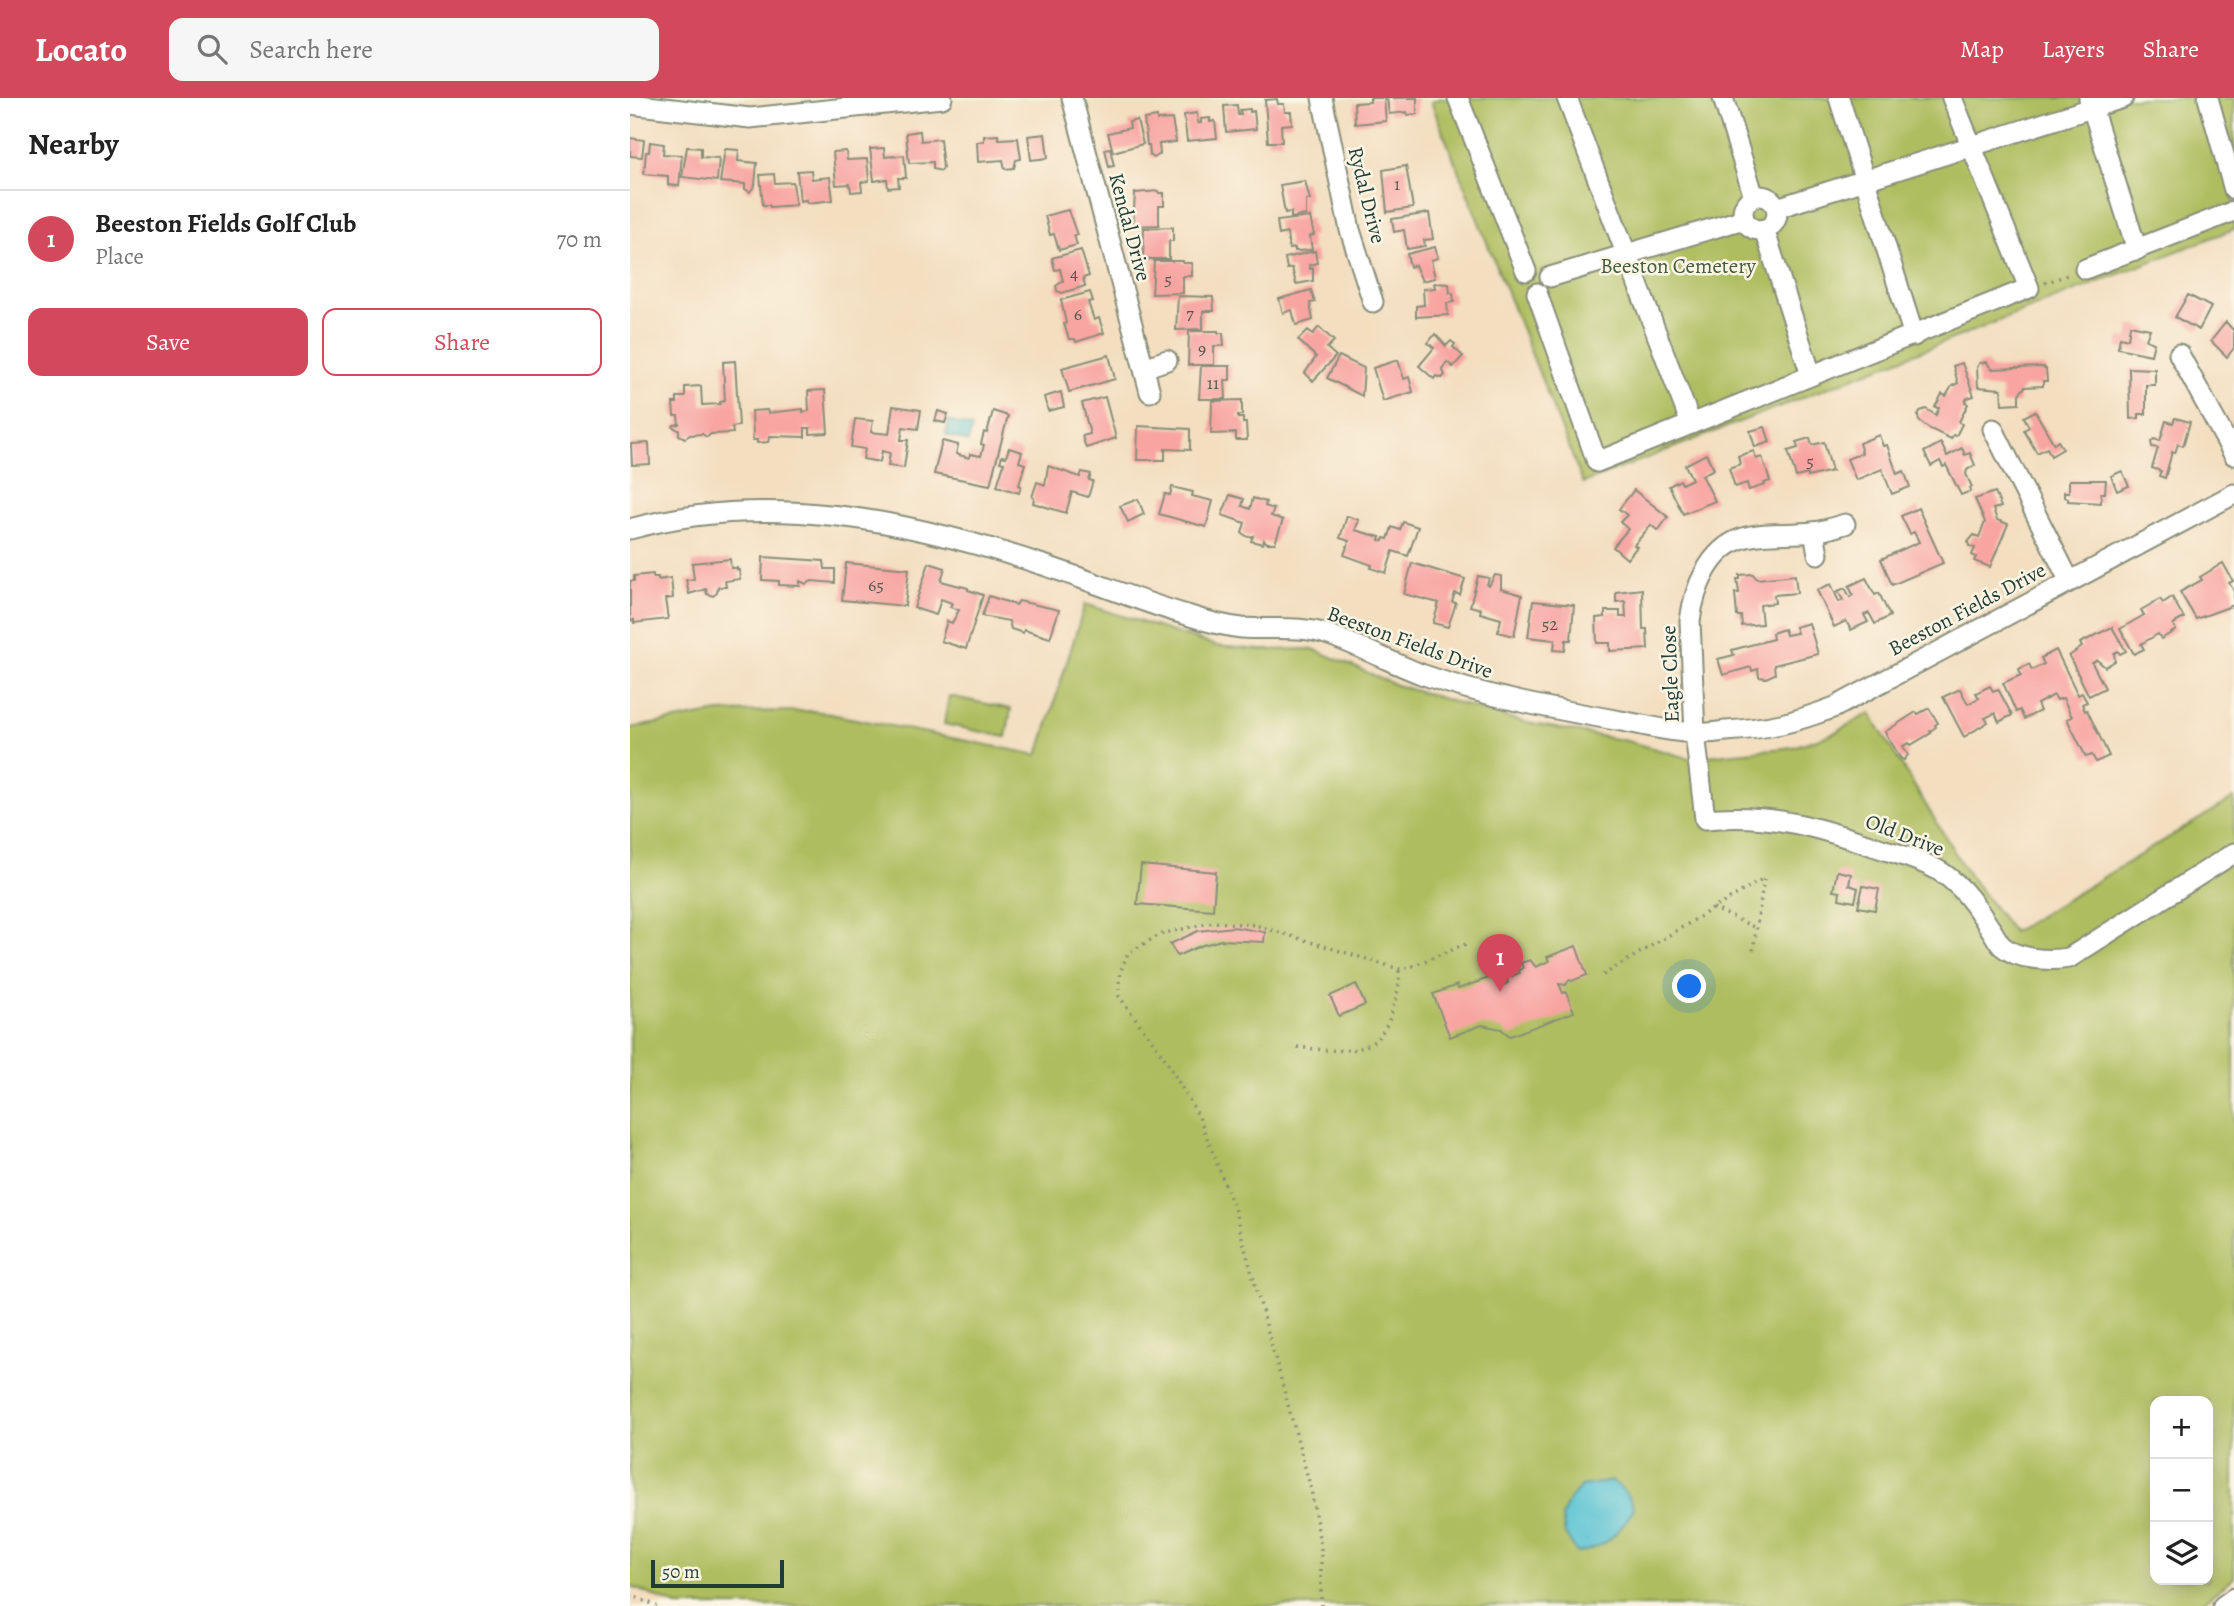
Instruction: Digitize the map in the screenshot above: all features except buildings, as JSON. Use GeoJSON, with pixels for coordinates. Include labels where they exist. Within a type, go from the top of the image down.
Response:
{"type":"FeatureCollection","features":[{"type":"Feature","properties":{"kind":"street"},"geometry":{"type":"LineString","coordinates":[[630,104],[689,105],[750,117],[872,102],[942,98]]}},
{"type":"Feature","properties":{"kind":"street","name":"Kendal Drive"},"geometry":{"type":"LineString","coordinates":[[1072,98],[1150,392]]}},
{"type":"Feature","properties":{"kind":"street","name":"Rydal Drive"},"geometry":{"type":"LineString","coordinates":[[1322,98],[1350,229],[1373,302]]}},
{"type":"Feature","properties":{"kind":"street"},"geometry":{"type":"LineString","coordinates":[[1458,98],[1526,271]]}},
{"type":"Feature","properties":{"kind":"street"},"geometry":{"type":"LineString","coordinates":[[1567,98],[1691,424]]}},
{"type":"Feature","properties":{"kind":"street"},"geometry":{"type":"LineString","coordinates":[[1723,98],[1754,197]]}},
{"type":"Feature","properties":{"kind":"street"},"geometry":{"type":"LineString","coordinates":[[1839,98],[1914,336]]}},
{"type":"Feature","properties":{"kind":"street"},"geometry":{"type":"LineString","coordinates":[[1536,293],[1597,462],[2029,288],[1952,98]]}},
{"type":"Feature","properties":{"kind":"street"},"geometry":{"type":"LineString","coordinates":[[1777,208],[1971,146],[2091,103],[2123,98]]}},
{"type":"Feature","properties":{"kind":"street"},"geometry":{"type":"LineString","coordinates":[[2208,98],[2234,190]]}},
{"type":"Feature","properties":{"kind":"street"},"geometry":{"type":"LineString","coordinates":[[2091,103],[2137,250]]}},
{"type":"Feature","properties":{"kind":"street"},"geometry":{"type":"LineString","coordinates":[[1764,196],[1777,208],[1777,218],[1773,225],[1757,231],[1751,228],[1742,214],[1746,202],[1754,197],[1764,196]]}},
{"type":"Feature","properties":{"kind":"street"},"geometry":{"type":"LineString","coordinates":[[2085,269],[2234,211]]}},
{"type":"Feature","properties":{"kind":"street"},"geometry":{"type":"LineString","coordinates":[[1550,277],[1744,219]]}},
{"type":"Feature","properties":{"kind":"street"},"geometry":{"type":"LineString","coordinates":[[1764,229],[1811,375]]}},
{"type":"Feature","properties":{"kind":"street"},"geometry":{"type":"LineString","coordinates":[[1532,266],[1541,266],[1550,277],[1544,292],[1532,294],[1524,288],[1521,278],[1532,266]]}},
{"type":"Feature","properties":{"kind":"street"},"geometry":{"type":"LineString","coordinates":[[2179,354],[2234,454]]}},
{"type":"Feature","properties":{"kind":"street"},"geometry":{"type":"LineString","coordinates":[[1144,368],[1167,360]]}},
{"type":"Feature","properties":{"kind":"street","name":"Beeston Fields Drive"},"geometry":{"type":"LineString","coordinates":[[1993,429],[2069,580]]}},
{"type":"Feature","properties":{"kind":"street","name":"Beeston Fields Drive"},"geometry":{"type":"LineString","coordinates":[[630,529],[653,522],[706,514],[753,511],[800,511],[857,516],[911,527],[1039,563],[1134,598],[1216,623],[1241,628],[1310,630],[1329,635],[1419,673],[1477,692],[1554,710],[1695,733],[1767,728],[1797,722],[1822,712],[2234,494]]}},
{"type":"Feature","properties":{"kind":"street","name":"Eagle Close"},"geometry":{"type":"LineString","coordinates":[[1705,819],[1695,733],[1690,621],[1692,603],[1706,569],[1724,549],[1742,538],[1814,532],[1845,524]]}},
{"type":"Feature","properties":{"kind":"street"},"geometry":{"type":"LineString","coordinates":[[1814,532],[1818,554]]}},
{"type":"Feature","properties":{"kind":"street","name":"Old Drive"},"geometry":{"type":"LineString","coordinates":[[1705,819],[1736,816],[1788,821],[1906,857],[1938,870],[1957,883],[1971,899],[2002,946],[2019,955],[2048,960],[2068,958],[2234,853]]}},
{"type":"Feature","properties":{"kind":"street"},"geometry":{"type":"LineString","coordinates":[[2223,1606],[2234,1598]]}},
{"type":"Feature","properties":{"kind":"path"},"geometry":{"type":"LineString","coordinates":[[2029,288],[2085,269]]}},
{"type":"Feature","properties":{"kind":"path"},"geometry":{"type":"LineString","coordinates":[[1603,975],[1764,878],[1753,951]]}},
{"type":"Feature","properties":{"kind":"path"},"geometry":{"type":"LineString","coordinates":[[1713,908],[1756,928]]}},
{"type":"Feature","properties":{"kind":"path"},"geometry":{"type":"LineString","coordinates":[[1321,1606],[1321,1549],[1311,1489],[1234,1208],[1199,1117],[1164,1057],[1119,996],[1121,970],[1128,953],[1161,934],[1213,922],[1255,925],[1399,969],[1408,968],[1468,943]]}},
{"type":"Feature","properties":{"kind":"path"},"geometry":{"type":"LineString","coordinates":[[1297,1047],[1340,1051],[1374,1043],[1388,1026],[1400,986],[1399,969]]}},
{"type":"Feature","properties":{"kind":"path"},"geometry":{"type":"LineString","coordinates":[[630,1595],[657,1606]]}},
{"type":"Feature","properties":{"kind":"green space","name":"Beeston Cemetery"},"geometry":{"type":"Polygon","coordinates":[[[1440,98],[2234,98],[2234,229],[1583,483],[1431,102],[1440,98]]]}},
{"type":"Feature","properties":{"kind":"green space"},"geometry":{"type":"Polygon","coordinates":[[[1085,604],[1216,646],[1262,650],[1313,649],[1396,685],[1523,722],[1627,741],[1688,758],[1793,747],[1832,734],[1870,713],[1966,871],[2013,932],[2234,798],[2234,1578],[2198,1606],[677,1606],[630,1586],[630,728],[719,712],[815,711],[1038,755],[1085,604]]]}},
{"type":"Feature","properties":{"kind":"green space"},"geometry":{"type":"Polygon","coordinates":[[[949,696],[1011,709],[1006,737],[944,724],[949,696]]]}},
{"type":"Feature","properties":{"kind":"water"},"geometry":{"type":"Polygon","coordinates":[[[949,421],[972,428],[968,442],[946,435],[949,421]]]}},
{"type":"Feature","properties":{"kind":"water"},"geometry":{"type":"Polygon","coordinates":[[[1612,1481],[1625,1493],[1634,1508],[1611,1538],[1587,1551],[1577,1553],[1565,1534],[1562,1517],[1569,1500],[1581,1486],[1612,1481]]]}},
{"type":"Feature","properties":{"kind":"place","name":"Beeston Fields Golf Club"},"geometry":{"type":"Point","coordinates":[1500,992]}}]}
